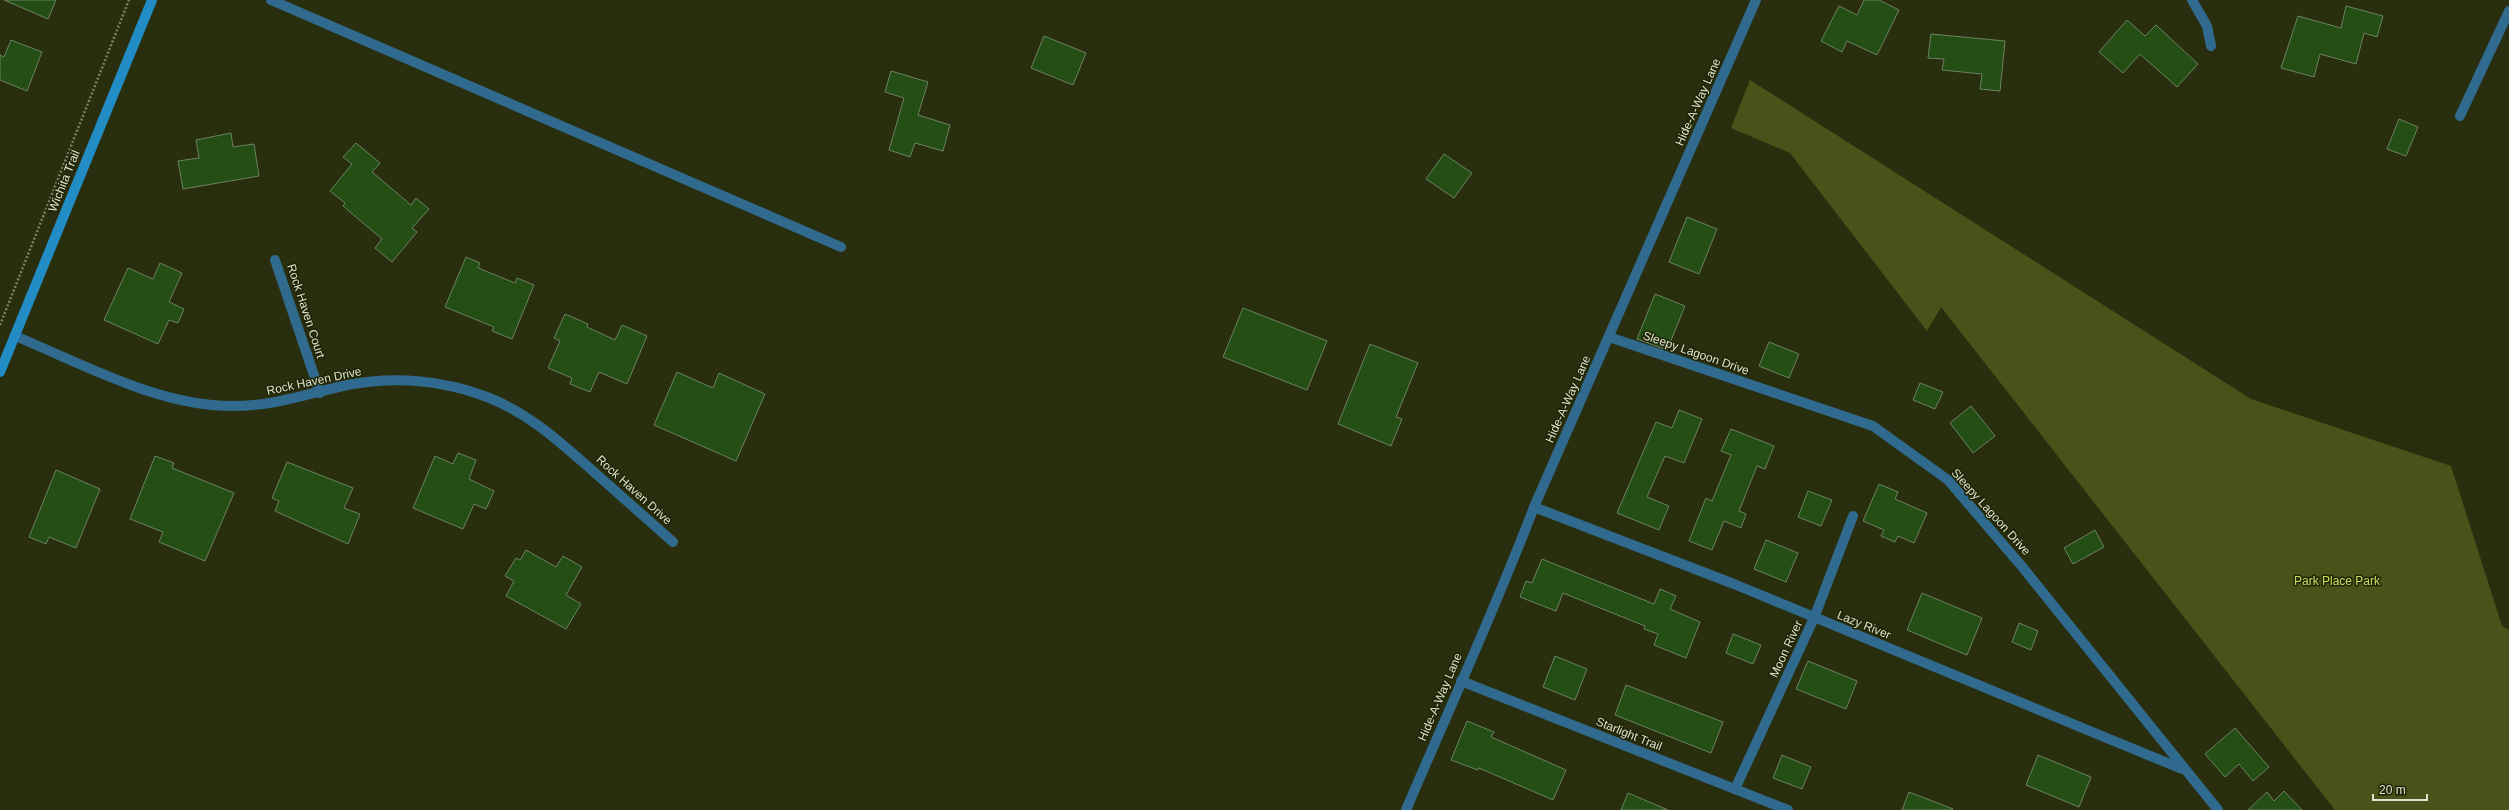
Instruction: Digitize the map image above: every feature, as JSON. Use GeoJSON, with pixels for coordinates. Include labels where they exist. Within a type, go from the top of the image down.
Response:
{"type":"FeatureCollection","features":[{"type":"Feature","properties":{"kind":"street","name":"Wichita Trail"},"geometry":{"type":"LineString","coordinates":[[0,372],[152,0]]}},
{"type":"Feature","properties":{"kind":"street"},"geometry":{"type":"LineString","coordinates":[[271,0],[841,247]]}},
{"type":"Feature","properties":{"kind":"street","name":"Hide-A-Way Lane"},"geometry":{"type":"LineString","coordinates":[[1406,810],[1461,681],[1503,589],[1534,508],[1756,0]]}},
{"type":"Feature","properties":{"kind":"street"},"geometry":{"type":"LineString","coordinates":[[2192,0],[2207,26],[2211,46]]}},
{"type":"Feature","properties":{"kind":"street"},"geometry":{"type":"LineString","coordinates":[[2460,116],[2509,11]]}},
{"type":"Feature","properties":{"kind":"street","name":"Rock Haven Court"},"geometry":{"type":"LineString","coordinates":[[275,260],[320,393]]}},
{"type":"Feature","properties":{"kind":"street","name":"Rock Haven Drive"},"geometry":{"type":"LineString","coordinates":[[15,336],[146,390],[187,402],[223,406],[252,406],[285,402],[357,383],[411,381],[446,385],[488,398],[517,411],[551,434],[673,542]]}},
{"type":"Feature","properties":{"kind":"street","name":"Sleepy Lagoon Drive"},"geometry":{"type":"LineString","coordinates":[[1609,337],[1873,426],[1948,480],[2024,569],[2183,770],[2218,810]]}},
{"type":"Feature","properties":{"kind":"street","name":"Lazy River"},"geometry":{"type":"LineString","coordinates":[[1534,508],[1734,584],[2183,770]]}},
{"type":"Feature","properties":{"kind":"street","name":"Moon River"},"geometry":{"type":"LineString","coordinates":[[1735,790],[1814,618],[1853,516]]}},
{"type":"Feature","properties":{"kind":"street","name":"Starlight Trail"},"geometry":{"type":"LineString","coordinates":[[1461,681],[1788,810]]}},
{"type":"Feature","properties":{"kind":"path"},"geometry":{"type":"LineString","coordinates":[[0,325],[129,0]]}},
{"type":"Feature","properties":{"kind":"green space","name":"Park Place Park"},"geometry":{"type":"Polygon","coordinates":[[[1750,80],[2251,399],[2451,466],[2502,626],[2509,630],[2509,810],[2335,810],[1941,307],[1927,331],[1790,153],[1731,128],[1750,80]]]}},
{"type":"Feature","properties":{"kind":"building"},"geometry":{"type":"Polygon","coordinates":[[[4,0],[56,0],[48,19],[4,0]]]}},
{"type":"Feature","properties":{"kind":"building"},"geometry":{"type":"Polygon","coordinates":[[[1864,0],[1879,0],[1899,10],[1877,55],[1847,41],[1842,52],[1821,41],[1839,6],[1857,15],[1864,0]]]}},
{"type":"Feature","properties":{"kind":"building"},"geometry":{"type":"Polygon","coordinates":[[[2346,6],[2383,16],[2377,37],[2364,33],[2356,64],[2320,54],[2314,77],[2281,68],[2298,16],[2341,28],[2346,6]]]}},
{"type":"Feature","properties":{"kind":"building"},"geometry":{"type":"Polygon","coordinates":[[[2127,20],[2145,36],[2156,25],[2198,64],[2177,87],[2140,54],[2123,73],[2099,52],[2127,20]]]}},
{"type":"Feature","properties":{"kind":"building"},"geometry":{"type":"Polygon","coordinates":[[[1931,34],[2005,41],[2000,91],[1980,89],[1982,74],[1942,70],[1944,59],[1928,58],[1931,34]]]}},
{"type":"Feature","properties":{"kind":"building"},"geometry":{"type":"Polygon","coordinates":[[[1044,36],[1086,53],[1073,85],[1031,68],[1044,36]]]}},
{"type":"Feature","properties":{"kind":"building"},"geometry":{"type":"Polygon","coordinates":[[[11,40],[42,52],[27,91],[0,80],[0,55],[4,57],[11,40]]]}},
{"type":"Feature","properties":{"kind":"building"},"geometry":{"type":"Polygon","coordinates":[[[891,71],[928,82],[918,115],[950,125],[943,151],[915,143],[910,157],[889,150],[904,98],[885,92],[891,71]]]}},
{"type":"Feature","properties":{"kind":"building"},"geometry":{"type":"Polygon","coordinates":[[[2399,119],[2418,127],[2406,156],[2387,149],[2399,119]]]}},
{"type":"Feature","properties":{"kind":"building"},"geometry":{"type":"Polygon","coordinates":[[[231,133],[233,147],[254,144],[259,176],[183,189],[178,161],[199,158],[196,140],[231,133]]]}},
{"type":"Feature","properties":{"kind":"building"},"geometry":{"type":"Polygon","coordinates":[[[356,143],[380,163],[372,172],[411,205],[416,198],[429,209],[412,228],[417,232],[392,262],[375,248],[382,239],[343,206],[345,203],[330,191],[352,164],[343,157],[356,143]]]}},
{"type":"Feature","properties":{"kind":"building"},"geometry":{"type":"Polygon","coordinates":[[[1444,154],[1472,173],[1454,198],[1426,179],[1444,154]]]}},
{"type":"Feature","properties":{"kind":"building"},"geometry":{"type":"Polygon","coordinates":[[[1687,217],[1717,229],[1699,274],[1669,262],[1687,217]]]}},
{"type":"Feature","properties":{"kind":"building"},"geometry":{"type":"Polygon","coordinates":[[[466,257],[480,263],[478,268],[515,283],[517,278],[534,285],[512,339],[492,331],[494,327],[445,307],[466,257]]]}},
{"type":"Feature","properties":{"kind":"building"},"geometry":{"type":"Polygon","coordinates":[[[160,263],[182,273],[169,302],[184,309],[178,323],[169,320],[158,344],[104,320],[128,268],[153,279],[160,263]]]}},
{"type":"Feature","properties":{"kind":"building"},"geometry":{"type":"Polygon","coordinates":[[[1655,294],[1685,306],[1667,350],[1637,339],[1655,294]]]}},
{"type":"Feature","properties":{"kind":"building"},"geometry":{"type":"Polygon","coordinates":[[[1243,308],[1327,341],[1307,390],[1223,357],[1243,308]]]}},
{"type":"Feature","properties":{"kind":"building"},"geometry":{"type":"Polygon","coordinates":[[[565,314],[588,324],[587,327],[615,340],[622,325],[647,336],[627,384],[599,372],[590,392],[570,384],[572,378],[548,368],[560,341],[554,338],[565,314]]]}},
{"type":"Feature","properties":{"kind":"building"},"geometry":{"type":"Polygon","coordinates":[[[1769,342],[1799,354],[1789,378],[1759,366],[1769,342]]]}},
{"type":"Feature","properties":{"kind":"building"},"geometry":{"type":"Polygon","coordinates":[[[1370,344],[1418,363],[1396,417],[1402,419],[1391,446],[1338,424],[1370,344]]]}},
{"type":"Feature","properties":{"kind":"building"},"geometry":{"type":"Polygon","coordinates":[[[677,372],[713,388],[719,373],[765,394],[736,461],[654,425],[677,372]]]}},
{"type":"Feature","properties":{"kind":"building"},"geometry":{"type":"Polygon","coordinates":[[[1920,383],[1943,392],[1935,409],[1913,400],[1920,383]]]}},
{"type":"Feature","properties":{"kind":"building"},"geometry":{"type":"Polygon","coordinates":[[[1971,406],[1995,436],[1973,453],[1950,423],[1971,406]]]}},
{"type":"Feature","properties":{"kind":"building"},"geometry":{"type":"Polygon","coordinates":[[[1679,410],[1702,419],[1684,463],[1665,456],[1647,497],[1669,506],[1659,530],[1617,513],[1656,422],[1672,428],[1679,410]]]}},
{"type":"Feature","properties":{"kind":"building"},"geometry":{"type":"Polygon","coordinates":[[[1731,429],[1774,446],[1765,469],[1757,466],[1739,511],[1746,514],[1741,528],[1724,521],[1712,550],[1689,541],[1706,498],[1712,501],[1731,455],[1721,451],[1731,429]]]}},
{"type":"Feature","properties":{"kind":"building"},"geometry":{"type":"Polygon","coordinates":[[[458,453],[476,460],[469,479],[494,491],[486,509],[474,504],[463,529],[413,508],[435,456],[453,464],[458,453]]]}},
{"type":"Feature","properties":{"kind":"building"},"geometry":{"type":"Polygon","coordinates":[[[155,456],[174,463],[172,468],[234,493],[205,561],[159,542],[163,532],[130,519],[155,456]]]}},
{"type":"Feature","properties":{"kind":"building"},"geometry":{"type":"Polygon","coordinates":[[[287,462],[353,488],[344,508],[360,514],[348,544],[275,511],[279,501],[272,498],[287,462]]]}},
{"type":"Feature","properties":{"kind":"building"},"geometry":{"type":"Polygon","coordinates":[[[56,470],[100,489],[76,548],[49,537],[46,544],[29,537],[56,470]]]}},
{"type":"Feature","properties":{"kind":"building"},"geometry":{"type":"Polygon","coordinates":[[[1879,484],[1898,492],[1895,499],[1927,513],[1914,543],[1898,536],[1895,542],[1881,536],[1884,530],[1863,521],[1879,484]]]}},
{"type":"Feature","properties":{"kind":"building"},"geometry":{"type":"Polygon","coordinates":[[[1808,491],[1832,500],[1821,526],[1798,517],[1808,491]]]}},
{"type":"Feature","properties":{"kind":"building"},"geometry":{"type":"Polygon","coordinates":[[[2095,530],[2104,547],[2073,564],[2064,548],[2095,530]]]}},
{"type":"Feature","properties":{"kind":"building"},"geometry":{"type":"Polygon","coordinates":[[[1766,540],[1798,553],[1786,582],[1754,569],[1766,540]]]}},
{"type":"Feature","properties":{"kind":"building"},"geometry":{"type":"Polygon","coordinates":[[[526,550],[556,567],[563,556],[582,567],[566,595],[581,604],[566,629],[506,596],[514,581],[505,576],[516,558],[520,560],[526,550]]]}},
{"type":"Feature","properties":{"kind":"building"},"geometry":{"type":"Polygon","coordinates":[[[1542,559],[1654,604],[1660,589],[1676,596],[1670,609],[1700,622],[1686,658],[1654,645],[1658,634],[1644,629],[1645,626],[1563,593],[1556,611],[1520,597],[1526,581],[1532,583],[1542,559]]]}},
{"type":"Feature","properties":{"kind":"building"},"geometry":{"type":"Polygon","coordinates":[[[1922,593],[1982,618],[1967,655],[1907,630],[1922,593]]]}},
{"type":"Feature","properties":{"kind":"building"},"geometry":{"type":"Polygon","coordinates":[[[2019,623],[2038,631],[2031,650],[2012,642],[2019,623]]]}},
{"type":"Feature","properties":{"kind":"building"},"geometry":{"type":"Polygon","coordinates":[[[1733,634],[1761,645],[1753,664],[1726,653],[1733,634]]]}},
{"type":"Feature","properties":{"kind":"building"},"geometry":{"type":"Polygon","coordinates":[[[1555,656],[1587,669],[1575,700],[1543,687],[1555,656]]]}},
{"type":"Feature","properties":{"kind":"building"},"geometry":{"type":"Polygon","coordinates":[[[1808,661],[1857,681],[1846,709],[1796,689],[1808,661]]]}},
{"type":"Feature","properties":{"kind":"building"},"geometry":{"type":"Polygon","coordinates":[[[1626,685],[1723,722],[1711,753],[1615,715],[1626,685]]]}},
{"type":"Feature","properties":{"kind":"building"},"geometry":{"type":"Polygon","coordinates":[[[1467,721],[1494,732],[1491,737],[1566,770],[1553,800],[1479,768],[1478,770],[1451,760],[1467,721]]]}},
{"type":"Feature","properties":{"kind":"building"},"geometry":{"type":"Polygon","coordinates":[[[2235,728],[2269,767],[2253,781],[2239,764],[2225,777],[2205,754],[2235,728]]]}},
{"type":"Feature","properties":{"kind":"building"},"geometry":{"type":"Polygon","coordinates":[[[1782,755],[1811,767],[1802,789],[1773,778],[1782,755]]]}},
{"type":"Feature","properties":{"kind":"building"},"geometry":{"type":"Polygon","coordinates":[[[2038,755],[2091,777],[2079,807],[2026,785],[2038,755]]]}},
{"type":"Feature","properties":{"kind":"building"},"geometry":{"type":"Polygon","coordinates":[[[2284,791],[2302,810],[2248,810],[2267,792],[2274,801],[2284,791]]]}},
{"type":"Feature","properties":{"kind":"building"},"geometry":{"type":"Polygon","coordinates":[[[1909,792],[1953,809],[1902,810],[1909,792]]]}},
{"type":"Feature","properties":{"kind":"building"},"geometry":{"type":"Polygon","coordinates":[[[1628,793],[1668,810],[1621,810],[1628,793]]]}}]}
